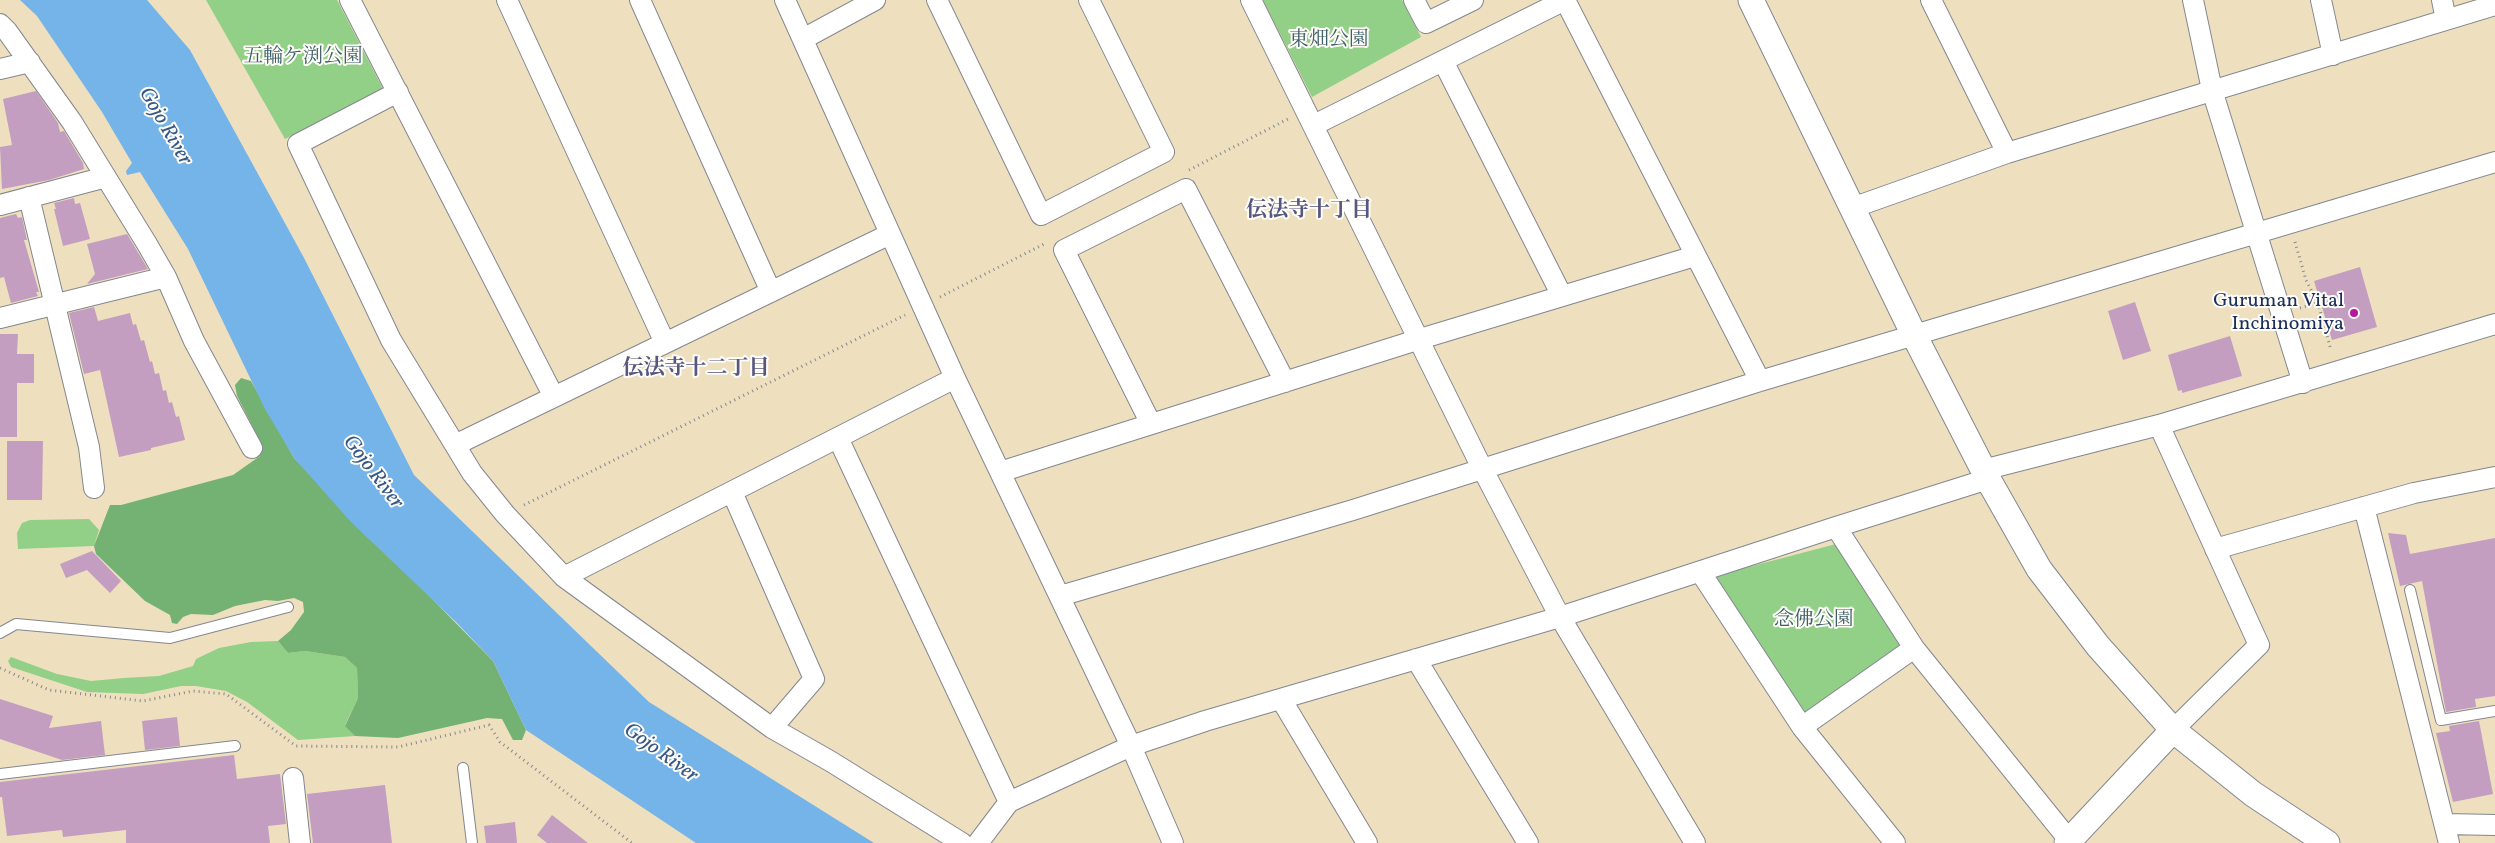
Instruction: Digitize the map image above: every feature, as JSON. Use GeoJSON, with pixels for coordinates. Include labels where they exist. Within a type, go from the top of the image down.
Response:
{"type":"FeatureCollection","features":[{"type":"Feature","properties":{"kind":"street"},"geometry":{"type":"LineString","coordinates":[[350,0],[554,397]]}},
{"type":"Feature","properties":{"kind":"street"},"geometry":{"type":"LineString","coordinates":[[507,0],[664,343]]}},
{"type":"Feature","properties":{"kind":"street"},"geometry":{"type":"LineString","coordinates":[[640,0],[772,292]]}},
{"type":"Feature","properties":{"kind":"street"},"geometry":{"type":"LineString","coordinates":[[785,0],[956,378],[1131,746],[1174,843]]}},
{"type":"Feature","properties":{"kind":"street"},"geometry":{"type":"LineString","coordinates":[[803,40],[875,0]]}},
{"type":"Feature","properties":{"kind":"street"},"geometry":{"type":"LineString","coordinates":[[937,0],[1041,215],[1164,152],[1090,0]]}},
{"type":"Feature","properties":{"kind":"street"},"geometry":{"type":"LineString","coordinates":[[1251,0],[1482,468],[1560,617],[1689,840]]}},
{"type":"Feature","properties":{"kind":"street"},"geometry":{"type":"LineString","coordinates":[[1414,0],[1426,24],[1474,0]]}},
{"type":"Feature","properties":{"kind":"street"},"geometry":{"type":"LineString","coordinates":[[1310,117],[1444,61],[1565,0],[1760,381]]}},
{"type":"Feature","properties":{"kind":"street"},"geometry":{"type":"LineString","coordinates":[[1751,0],[1914,335],[1986,475],[2039,569],[2098,646],[2174,730],[2253,794],[2327,843]]}},
{"type":"Feature","properties":{"kind":"street"},"geometry":{"type":"LineString","coordinates":[[1931,0],[2007,153]]}},
{"type":"Feature","properties":{"kind":"street"},"geometry":{"type":"LineString","coordinates":[[2193,0],[2212,90],[2258,232],[2303,383]]}},
{"type":"Feature","properties":{"kind":"street"},"geometry":{"type":"LineString","coordinates":[[2321,0],[2333,54]]}},
{"type":"Feature","properties":{"kind":"street"},"geometry":{"type":"LineString","coordinates":[[2442,0],[2446,20]]}},
{"type":"Feature","properties":{"kind":"street"},"geometry":{"type":"LineString","coordinates":[[1852,208],[2007,153],[2495,5]]}},
{"type":"Feature","properties":{"kind":"street"},"geometry":{"type":"LineString","coordinates":[[0,24],[30,62],[106,177],[166,277],[194,341],[252,448]]}},
{"type":"Feature","properties":{"kind":"street"},"geometry":{"type":"LineString","coordinates":[[1444,61],[1562,296]]}},
{"type":"Feature","properties":{"kind":"street"},"geometry":{"type":"LineString","coordinates":[[0,69],[30,62]]}},
{"type":"Feature","properties":{"kind":"street"},"geometry":{"type":"LineString","coordinates":[[398,92],[298,144],[390,340],[472,473],[505,514],[564,577],[772,728],[830,760],[962,843]]}},
{"type":"Feature","properties":{"kind":"street"},"geometry":{"type":"LineString","coordinates":[[1060,596],[1353,510],[1760,381],[2495,162]]}},
{"type":"Feature","properties":{"kind":"street"},"geometry":{"type":"LineString","coordinates":[[0,205],[106,177]]}},
{"type":"Feature","properties":{"kind":"street"},"geometry":{"type":"LineString","coordinates":[[1151,424],[1064,250],[1186,189],[1286,382]]}},
{"type":"Feature","properties":{"kind":"street"},"geometry":{"type":"LineString","coordinates":[[29,197],[89,447],[94,488]]}},
{"type":"Feature","properties":{"kind":"street"},"geometry":{"type":"LineString","coordinates":[[455,445],[890,234]]}},
{"type":"Feature","properties":{"kind":"street"},"geometry":{"type":"LineString","coordinates":[[1000,472],[1695,256]]}},
{"type":"Feature","properties":{"kind":"street"},"geometry":{"type":"LineString","coordinates":[[0,318],[166,277]]}},
{"type":"Feature","properties":{"kind":"street"},"geometry":{"type":"LineString","coordinates":[[978,843],[1009,802],[1131,746],[1702,573],[1986,475],[2159,426],[2495,324]]}},
{"type":"Feature","properties":{"kind":"street"},"geometry":{"type":"LineString","coordinates":[[564,577],[956,378]]}},
{"type":"Feature","properties":{"kind":"street"},"geometry":{"type":"LineString","coordinates":[[1836,527],[1914,648],[2068,842],[2174,730],[2259,645],[2159,426]]}},
{"type":"Feature","properties":{"kind":"street"},"geometry":{"type":"LineString","coordinates":[[838,438],[1009,802]]}},
{"type":"Feature","properties":{"kind":"street"},"geometry":{"type":"LineString","coordinates":[[2215,549],[2414,493],[2495,478]]}},
{"type":"Feature","properties":{"kind":"street"},"geometry":{"type":"LineString","coordinates":[[732,492],[814,679],[772,728]]}},
{"type":"Feature","properties":{"kind":"street"},"geometry":{"type":"LineString","coordinates":[[2364,506],[2447,833],[2495,825]]}},
{"type":"Feature","properties":{"kind":"street"},"geometry":{"type":"LineString","coordinates":[[1702,573],[1802,727],[1895,843]]}},
{"type":"Feature","properties":{"kind":"street"},"geometry":{"type":"LineString","coordinates":[[1802,727],[1914,648]]}},
{"type":"Feature","properties":{"kind":"street"},"geometry":{"type":"LineString","coordinates":[[1416,659],[1528,843]]}},
{"type":"Feature","properties":{"kind":"street"},"geometry":{"type":"LineString","coordinates":[[1281,699],[1367,843]]}},
{"type":"Feature","properties":{"kind":"street"},"geometry":{"type":"LineString","coordinates":[[293,778],[300,843]]}},
{"type":"Feature","properties":{"kind":"lane"},"geometry":{"type":"LineString","coordinates":[[2410,590],[2441,720],[2495,711]]}},
{"type":"Feature","properties":{"kind":"lane"},"geometry":{"type":"LineString","coordinates":[[0,633],[16,624],[170,638],[288,607]]}},
{"type":"Feature","properties":{"kind":"lane"},"geometry":{"type":"LineString","coordinates":[[0,774],[234,746]]}},
{"type":"Feature","properties":{"kind":"lane"},"geometry":{"type":"LineString","coordinates":[[463,768],[472,843]]}},
{"type":"Feature","properties":{"kind":"path"},"geometry":{"type":"LineString","coordinates":[[1185,172],[1310,117]]}},
{"type":"Feature","properties":{"kind":"path"},"geometry":{"type":"LineString","coordinates":[[2294,237],[2306,280],[2318,303],[2331,350]]}},
{"type":"Feature","properties":{"kind":"path"},"geometry":{"type":"LineString","coordinates":[[505,514],[923,306],[1051,240]]}},
{"type":"Feature","properties":{"kind":"path"},"geometry":{"type":"LineString","coordinates":[[0,668],[49,690],[143,701],[192,691],[226,694],[296,746],[398,746],[489,725],[500,742],[632,843]]}},
{"type":"Feature","properties":{"kind":"green space","name":"五輪ケ渕公園"},"geometry":{"type":"Polygon","coordinates":[[[206,0],[337,0],[383,89],[285,139],[206,0]]]}},
{"type":"Feature","properties":{"kind":"green space","name":"東畑公園"},"geometry":{"type":"Polygon","coordinates":[[[1263,0],[1402,0],[1421,37],[1312,97],[1263,0]]]}},
{"type":"Feature","properties":{"kind":"green space"},"geometry":{"type":"Polygon","coordinates":[[[241,378],[251,381],[294,458],[493,661],[526,730],[522,740],[513,740],[502,719],[487,718],[398,738],[355,736],[345,726],[358,698],[357,668],[345,657],[305,651],[288,653],[278,641],[291,630],[304,612],[303,602],[294,598],[278,601],[265,600],[235,606],[213,615],[191,614],[183,617],[177,624],[172,623],[170,615],[145,601],[96,554],[94,546],[110,505],[121,505],[233,475],[260,456],[261,443],[237,396],[235,385],[241,378]]]}},
{"type":"Feature","properties":{"kind":"green space"},"geometry":{"type":"Polygon","coordinates":[[[89,519],[99,530],[94,546],[18,549],[17,533],[22,523],[30,520],[89,519]]]}},
{"type":"Feature","properties":{"kind":"green space","name":"念佛公園"},"geometry":{"type":"Polygon","coordinates":[[[1836,544],[1904,650],[1803,718],[1714,576],[1836,544]]]}},
{"type":"Feature","properties":{"kind":"green space"},"geometry":{"type":"Polygon","coordinates":[[[278,641],[288,653],[305,651],[345,657],[357,668],[358,698],[345,725],[355,736],[298,740],[247,702],[226,691],[196,686],[181,686],[143,694],[87,692],[11,667],[8,661],[11,657],[57,674],[91,681],[159,676],[193,666],[196,659],[219,648],[251,642],[278,641]]]}},
{"type":"Feature","properties":{"kind":"water","name":"Gojo River"},"geometry":{"type":"Polygon","coordinates":[[[20,0],[147,0],[190,50],[303,256],[414,475],[649,702],[874,843],[696,843],[526,730],[493,661],[457,623],[351,522],[294,458],[265,409],[188,249],[140,172],[127,175],[126,171],[132,163],[102,112],[37,16],[20,0]]]}},
{"type":"Feature","properties":{"kind":"building"},"geometry":{"type":"Polygon","coordinates":[[[36,91],[58,123],[60,132],[64,131],[83,163],[84,169],[49,180],[2,189],[0,147],[12,145],[3,99],[36,91]]]}},
{"type":"Feature","properties":{"kind":"building"},"geometry":{"type":"Polygon","coordinates":[[[74,198],[75,204],[80,203],[90,239],[63,246],[54,203],[74,198]]]}},
{"type":"Feature","properties":{"kind":"building"},"geometry":{"type":"Polygon","coordinates":[[[16,214],[18,218],[22,217],[27,240],[24,240],[39,292],[36,292],[38,296],[11,303],[4,277],[0,278],[0,218],[16,214]]]}},
{"type":"Feature","properties":{"kind":"building"},"geometry":{"type":"Polygon","coordinates":[[[127,234],[148,269],[87,284],[95,274],[87,244],[127,234]]]}},
{"type":"Feature","properties":{"kind":"building","name":"Guruman Vital Inchinomiya"},"geometry":{"type":"Polygon","coordinates":[[[2360,267],[2377,327],[2332,340],[2314,281],[2360,267]]]}},
{"type":"Feature","properties":{"kind":"building"},"geometry":{"type":"Polygon","coordinates":[[[2135,302],[2151,351],[2123,360],[2108,311],[2135,302]]]}},
{"type":"Feature","properties":{"kind":"building"},"geometry":{"type":"Polygon","coordinates":[[[94,307],[98,321],[130,313],[133,325],[136,324],[141,341],[144,340],[155,374],[159,373],[163,391],[166,390],[169,403],[172,402],[176,417],[179,416],[185,440],[119,457],[100,370],[84,374],[69,313],[94,307]]]}},
{"type":"Feature","properties":{"kind":"building"},"geometry":{"type":"Polygon","coordinates":[[[0,334],[18,334],[17,354],[34,354],[34,383],[17,383],[17,437],[0,437],[0,334]]]}},
{"type":"Feature","properties":{"kind":"building"},"geometry":{"type":"Polygon","coordinates":[[[2230,336],[2242,376],[2182,393],[2182,390],[2178,391],[2168,355],[2230,336]]]}},
{"type":"Feature","properties":{"kind":"building"},"geometry":{"type":"Polygon","coordinates":[[[7,441],[43,441],[42,500],[7,500],[7,441]]]}},
{"type":"Feature","properties":{"kind":"building"},"geometry":{"type":"Polygon","coordinates":[[[2388,533],[2406,535],[2410,554],[2495,538],[2495,696],[2475,699],[2476,707],[2446,712],[2422,581],[2400,586],[2388,533]]]}},
{"type":"Feature","properties":{"kind":"building"},"geometry":{"type":"Polygon","coordinates":[[[92,551],[121,581],[110,593],[87,570],[66,578],[60,564],[92,551]]]}},
{"type":"Feature","properties":{"kind":"building"},"geometry":{"type":"Polygon","coordinates":[[[0,699],[53,716],[49,728],[101,721],[105,755],[62,760],[0,739],[0,699]]]}},
{"type":"Feature","properties":{"kind":"building"},"geometry":{"type":"Polygon","coordinates":[[[177,717],[180,746],[145,750],[142,721],[177,717]]]}},
{"type":"Feature","properties":{"kind":"building"},"geometry":{"type":"Polygon","coordinates":[[[2479,721],[2493,794],[2453,802],[2436,733],[2450,731],[2449,726],[2479,721]]]}},
{"type":"Feature","properties":{"kind":"building"},"geometry":{"type":"Polygon","coordinates":[[[234,755],[237,779],[280,774],[286,824],[268,826],[270,843],[126,843],[126,830],[63,837],[62,830],[7,836],[2,797],[0,797],[0,782],[234,755]]]}},
{"type":"Feature","properties":{"kind":"building"},"geometry":{"type":"Polygon","coordinates":[[[385,785],[392,843],[313,843],[307,794],[385,785]]]}},
{"type":"Feature","properties":{"kind":"building"},"geometry":{"type":"Polygon","coordinates":[[[552,815],[588,843],[547,843],[537,835],[552,815]]]}},
{"type":"Feature","properties":{"kind":"building"},"geometry":{"type":"Polygon","coordinates":[[[515,822],[517,843],[486,843],[484,826],[515,822]]]}},
{"type":"Feature","properties":{"kind":"place","name":"Guruman Vital Inchinomiya"},"geometry":{"type":"Point","coordinates":[2354,313]}},
{"type":"Feature","properties":{"kind":"district","name":"伝法寺十丁目"},"geometry":{"type":"Point","coordinates":[1309,212]}},
{"type":"Feature","properties":{"kind":"district","name":"伝法寺十二丁目"},"geometry":{"type":"Point","coordinates":[696,370]}}]}
